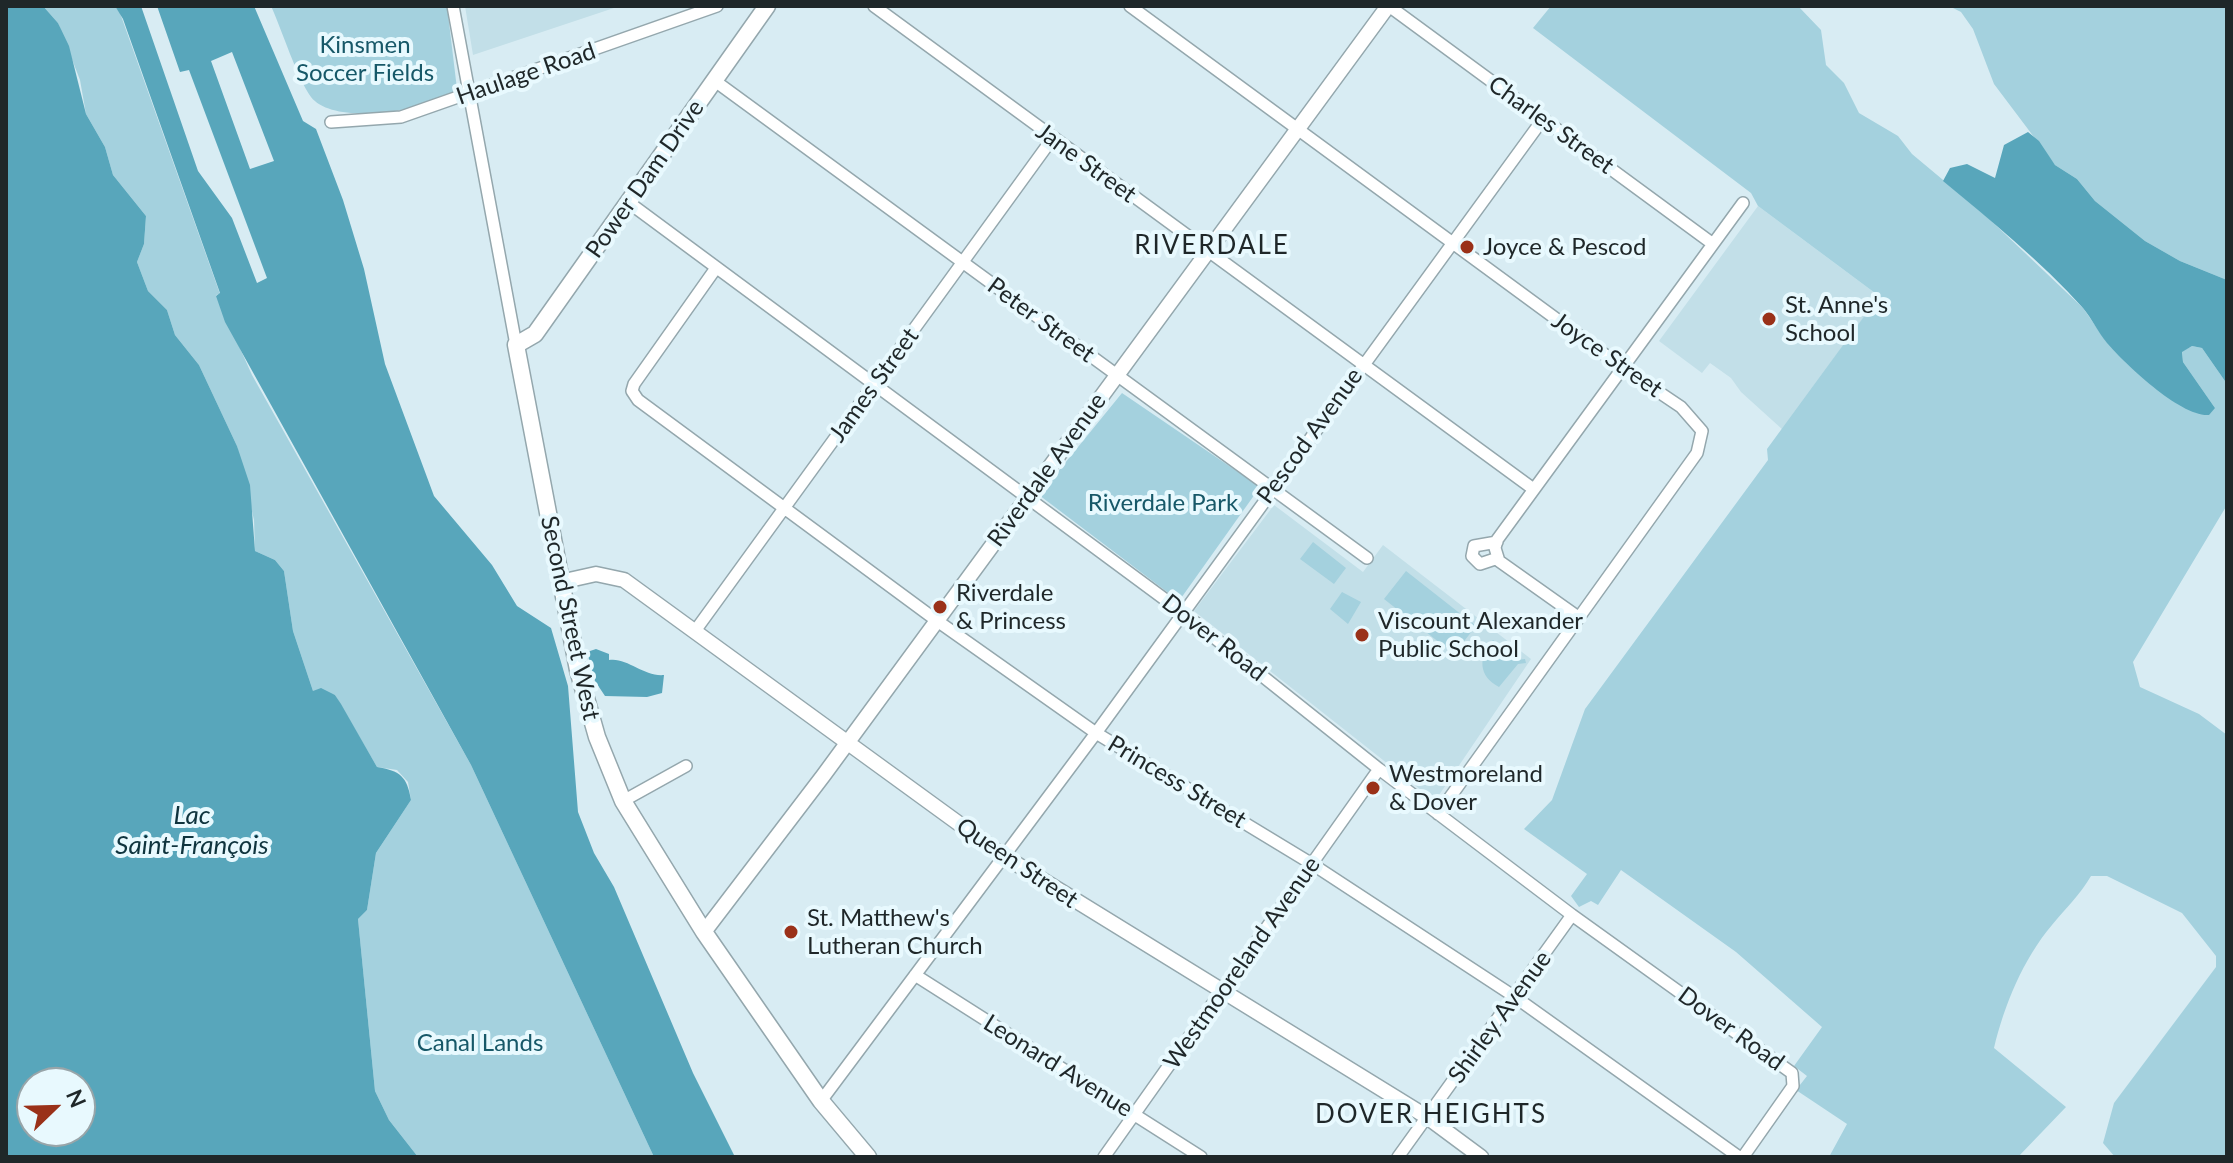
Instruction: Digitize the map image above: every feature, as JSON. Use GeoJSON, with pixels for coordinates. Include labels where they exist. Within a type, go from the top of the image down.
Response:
{"type":"FeatureCollection","features":[{"type":"Feature","properties":{"kind":"main road","name":"Power Dam Drive"},"geometry":{"type":"LineString","coordinates":[[516,345],[535,334],[767,6]]}},
{"type":"Feature","properties":{"kind":"main road","name":"Second Street West"},"geometry":{"type":"LineString","coordinates":[[516,345],[560,582],[587,703],[623,801],[704,932],[821,1101],[868,1157]]}},
{"type":"Feature","properties":{"kind":"street","name":"Second Street West"},"geometry":{"type":"LineString","coordinates":[[453,6],[516,345]]}},
{"type":"Feature","properties":{"kind":"street","name":"Haulage Road"},"geometry":{"type":"LineString","coordinates":[[331,122],[401,117],[717,6]]}},
{"type":"Feature","properties":{"kind":"street","name":"Jane Street"},"geometry":{"type":"LineString","coordinates":[[874,6],[1532,488]]}},
{"type":"Feature","properties":{"kind":"street","name":"Joyce Street"},"geometry":{"type":"LineString","coordinates":[[1130,6],[1696,420],[1702,431],[1697,453],[1438,814]]}},
{"type":"Feature","properties":{"kind":"street","name":"Riverdale Avenue"},"geometry":{"type":"LineString","coordinates":[[704,932],[847,743],[1388,6]]}},
{"type":"Feature","properties":{"kind":"street","name":"Charles Street"},"geometry":{"type":"LineString","coordinates":[[1388,6],[1713,244]]}},
{"type":"Feature","properties":{"kind":"street","name":"Peter Street"},"geometry":{"type":"LineString","coordinates":[[715,81],[1367,558]]}},
{"type":"Feature","properties":{"kind":"street","name":"Pescod Avenue"},"geometry":{"type":"LineString","coordinates":[[821,1101],[1096,733],[1543,119]]}},
{"type":"Feature","properties":{"kind":"street","name":"James Street"},"geometry":{"type":"LineString","coordinates":[[695,631],[1052,139]]}},
{"type":"Feature","properties":{"kind":"street","name":"Dover Road"},"geometry":{"type":"LineString","coordinates":[[628,202],[1182,612],[1379,769],[1572,915],[1792,1073],[1795,1080],[1741,1157]]}},
{"type":"Feature","properties":{"kind":"street"},"geometry":{"type":"LineString","coordinates":[[1498,558],[1497,542],[1532,488],[1743,203]]}},
{"type":"Feature","properties":{"kind":"street","name":"Princess Street"},"geometry":{"type":"LineString","coordinates":[[716,268],[632,387],[638,400],[936,620],[1096,733],[1312,864],[1515,997],[1741,1157]]}},
{"type":"Feature","properties":{"kind":"street"},"geometry":{"type":"LineString","coordinates":[[1497,542],[1474,546],[1472,556],[1480,564],[1498,558]]}},
{"type":"Feature","properties":{"kind":"street"},"geometry":{"type":"LineString","coordinates":[[1498,558],[1578,617]]}},
{"type":"Feature","properties":{"kind":"street","name":"Queen Street"},"geometry":{"type":"LineString","coordinates":[[560,582],[596,574],[618,577],[1002,855],[1427,1117],[1481,1157]]}},
{"type":"Feature","properties":{"kind":"street"},"geometry":{"type":"LineString","coordinates":[[623,801],[686,766]]}},
{"type":"Feature","properties":{"kind":"street","name":"Westmooreland Avenue"},"geometry":{"type":"LineString","coordinates":[[1104,1157],[1379,769]]}},
{"type":"Feature","properties":{"kind":"street","name":"Shirley Avenue"},"geometry":{"type":"LineString","coordinates":[[1398,1157],[1572,915]]}},
{"type":"Feature","properties":{"kind":"street","name":"Leonard Avenue"},"geometry":{"type":"LineString","coordinates":[[915,975],[1201,1157]]}},
{"type":"Feature","properties":{"kind":"shaded area"},"geometry":{"type":"Polygon","coordinates":[[[465,6],[620,6],[473,55],[465,6]]]}},
{"type":"Feature","properties":{"kind":"shaded area","name":"St. Anne's School"},"geometry":{"type":"Polygon","coordinates":[[[1758,206],[1879,296],[1783,430],[1741,392],[1731,378],[1710,363],[1702,373],[1659,341],[1758,206]]]}},
{"type":"Feature","properties":{"kind":"shaded area","name":"Viscount Alexander Public School"},"geometry":{"type":"Polygon","coordinates":[[[1274,505],[1363,572],[1383,545],[1531,659],[1435,801],[1194,611],[1274,505]]]}},
{"type":"Feature","properties":{"kind":"green space","name":"Canal Lands"},"geometry":{"type":"Polygon","coordinates":[[[43,6],[115,6],[120,13],[220,294],[216,295],[252,375],[471,765],[654,1157],[418,1157],[389,1120],[375,1091],[358,919],[367,910],[376,853],[411,800],[408,782],[397,770],[377,767],[335,695],[313,691],[293,631],[284,571],[275,560],[255,551],[254,520],[237,446],[199,365],[175,335],[167,310],[148,291],[137,262],[144,244],[146,216],[113,175],[105,147],[86,114],[80,80],[58,23],[43,6]]]}},
{"type":"Feature","properties":{"kind":"green space","name":"Kinsmen Soccer Fields"},"geometry":{"type":"Polygon","coordinates":[[[271,6],[447,6],[457,89],[426,104],[383,112],[340,112],[323,106],[306,89],[271,6]]]}},
{"type":"Feature","properties":{"kind":"green space"},"geometry":{"type":"Polygon","coordinates":[[[1551,6],[1798,6],[1821,30],[1826,65],[1844,83],[1859,113],[1898,136],[1912,154],[1985,215],[2083,308],[2106,341],[2215,408],[2183,362],[2182,351],[2192,346],[2202,348],[2227,384],[2227,505],[2133,662],[2140,687],[2199,714],[2227,735],[2227,1157],[2115,1157],[2103,1143],[2114,1103],[2216,967],[2216,956],[2182,913],[2107,876],[2091,876],[2042,938],[2016,984],[2003,1016],[1994,1048],[2066,1107],[2018,1157],[1829,1157],[1847,1124],[1796,1090],[1807,1076],[1794,1066],[1822,1027],[1736,952],[1621,870],[1598,905],[1591,901],[1579,907],[1571,896],[1587,874],[1524,829],[1552,800],[1585,709],[1768,460],[1767,449],[1879,296],[1758,206],[1751,193],[1533,28],[1551,6]]]}},
{"type":"Feature","properties":{"kind":"green space"},"geometry":{"type":"Polygon","coordinates":[[[1949,6],[2227,6],[2227,280],[2180,261],[2145,241],[2095,201],[2077,179],[2055,165],[1994,84],[1973,29],[1961,12],[1949,6]]]}},
{"type":"Feature","properties":{"kind":"green space","name":"Riverdale Park"},"geometry":{"type":"Polygon","coordinates":[[[1122,393],[1260,487],[1179,601],[1039,495],[1122,393]]]}},
{"type":"Feature","properties":{"kind":"green space"},"geometry":{"type":"Polygon","coordinates":[[[1313,542],[1346,568],[1334,584],[1300,559],[1313,542]]]}},
{"type":"Feature","properties":{"kind":"green space"},"geometry":{"type":"Polygon","coordinates":[[[1406,571],[1476,626],[1454,654],[1384,599],[1406,571]]]}},
{"type":"Feature","properties":{"kind":"green space"},"geometry":{"type":"Polygon","coordinates":[[[1342,592],[1361,602],[1348,624],[1330,609],[1342,592]]]}},
{"type":"Feature","properties":{"kind":"green space"},"geometry":{"type":"Polygon","coordinates":[[[1493,640],[1517,660],[1525,659],[1526,663],[1518,664],[1499,687],[1487,677],[1482,666],[1493,640]]]}},
{"type":"Feature","properties":{"kind":"water","name":"Lac Saint-François"},"geometry":{"type":"Polygon","coordinates":[[[6,6],[43,6],[58,23],[69,46],[86,114],[105,147],[113,175],[146,216],[144,244],[137,262],[148,291],[167,310],[175,335],[199,365],[237,446],[250,485],[255,551],[275,560],[284,571],[293,631],[313,691],[321,688],[335,695],[377,767],[397,773],[407,785],[411,800],[376,853],[367,910],[358,919],[375,1091],[389,1120],[418,1157],[6,1157],[6,6]]]}},
{"type":"Feature","properties":{"kind":"water"},"geometry":{"type":"Polygon","coordinates":[[[115,6],[141,6],[198,171],[232,218],[257,283],[267,278],[189,70],[180,72],[157,6],[254,6],[303,121],[316,129],[343,200],[364,269],[385,364],[434,496],[492,565],[517,606],[551,628],[568,686],[578,812],[594,853],[614,887],[693,1073],[735,1157],[654,1157],[471,765],[225,322],[216,296],[220,293],[123,19],[115,6]],[[232,52],[211,61],[250,169],[274,161],[232,52]]]}},
{"type":"Feature","properties":{"kind":"water"},"geometry":{"type":"Polygon","coordinates":[[[2028,132],[2039,141],[2055,165],[2077,179],[2095,201],[2145,241],[2180,261],[2227,280],[2227,384],[2202,348],[2192,346],[2182,352],[2183,362],[2215,408],[2209,415],[2184,408],[2140,376],[2107,343],[2083,308],[2050,274],[1943,181],[1950,168],[1967,164],[1995,178],[2004,145],[2028,132]]]}},
{"type":"Feature","properties":{"kind":"water"},"geometry":{"type":"Polygon","coordinates":[[[596,649],[609,654],[609,660],[622,661],[650,673],[664,675],[662,693],[647,697],[605,696],[595,681],[587,652],[596,649]]]}},
{"type":"Feature","properties":{"kind":"place","name":"Joyce & Pescod"},"geometry":{"type":"Point","coordinates":[1467,247]}},
{"type":"Feature","properties":{"kind":"place","name":"St. Anne's School"},"geometry":{"type":"Point","coordinates":[1769,319]}},
{"type":"Feature","properties":{"kind":"place","name":"Riverdale & Princess"},"geometry":{"type":"Point","coordinates":[940,607]}},
{"type":"Feature","properties":{"kind":"place","name":"Viscount Alexander Public School"},"geometry":{"type":"Point","coordinates":[1362,635]}},
{"type":"Feature","properties":{"kind":"place","name":"Westmoreland & Dover"},"geometry":{"type":"Point","coordinates":[1373,788]}},
{"type":"Feature","properties":{"kind":"place","name":"St. Matthew's Lutheran Church"},"geometry":{"type":"Point","coordinates":[791,932]}},
{"type":"Feature","properties":{"kind":"district","name":"RIVERDALE"},"geometry":{"type":"Point","coordinates":[1212,246]}},
{"type":"Feature","properties":{"kind":"district","name":"DOVER HEIGHTS"},"geometry":{"type":"Point","coordinates":[1431,1115]}}]}
